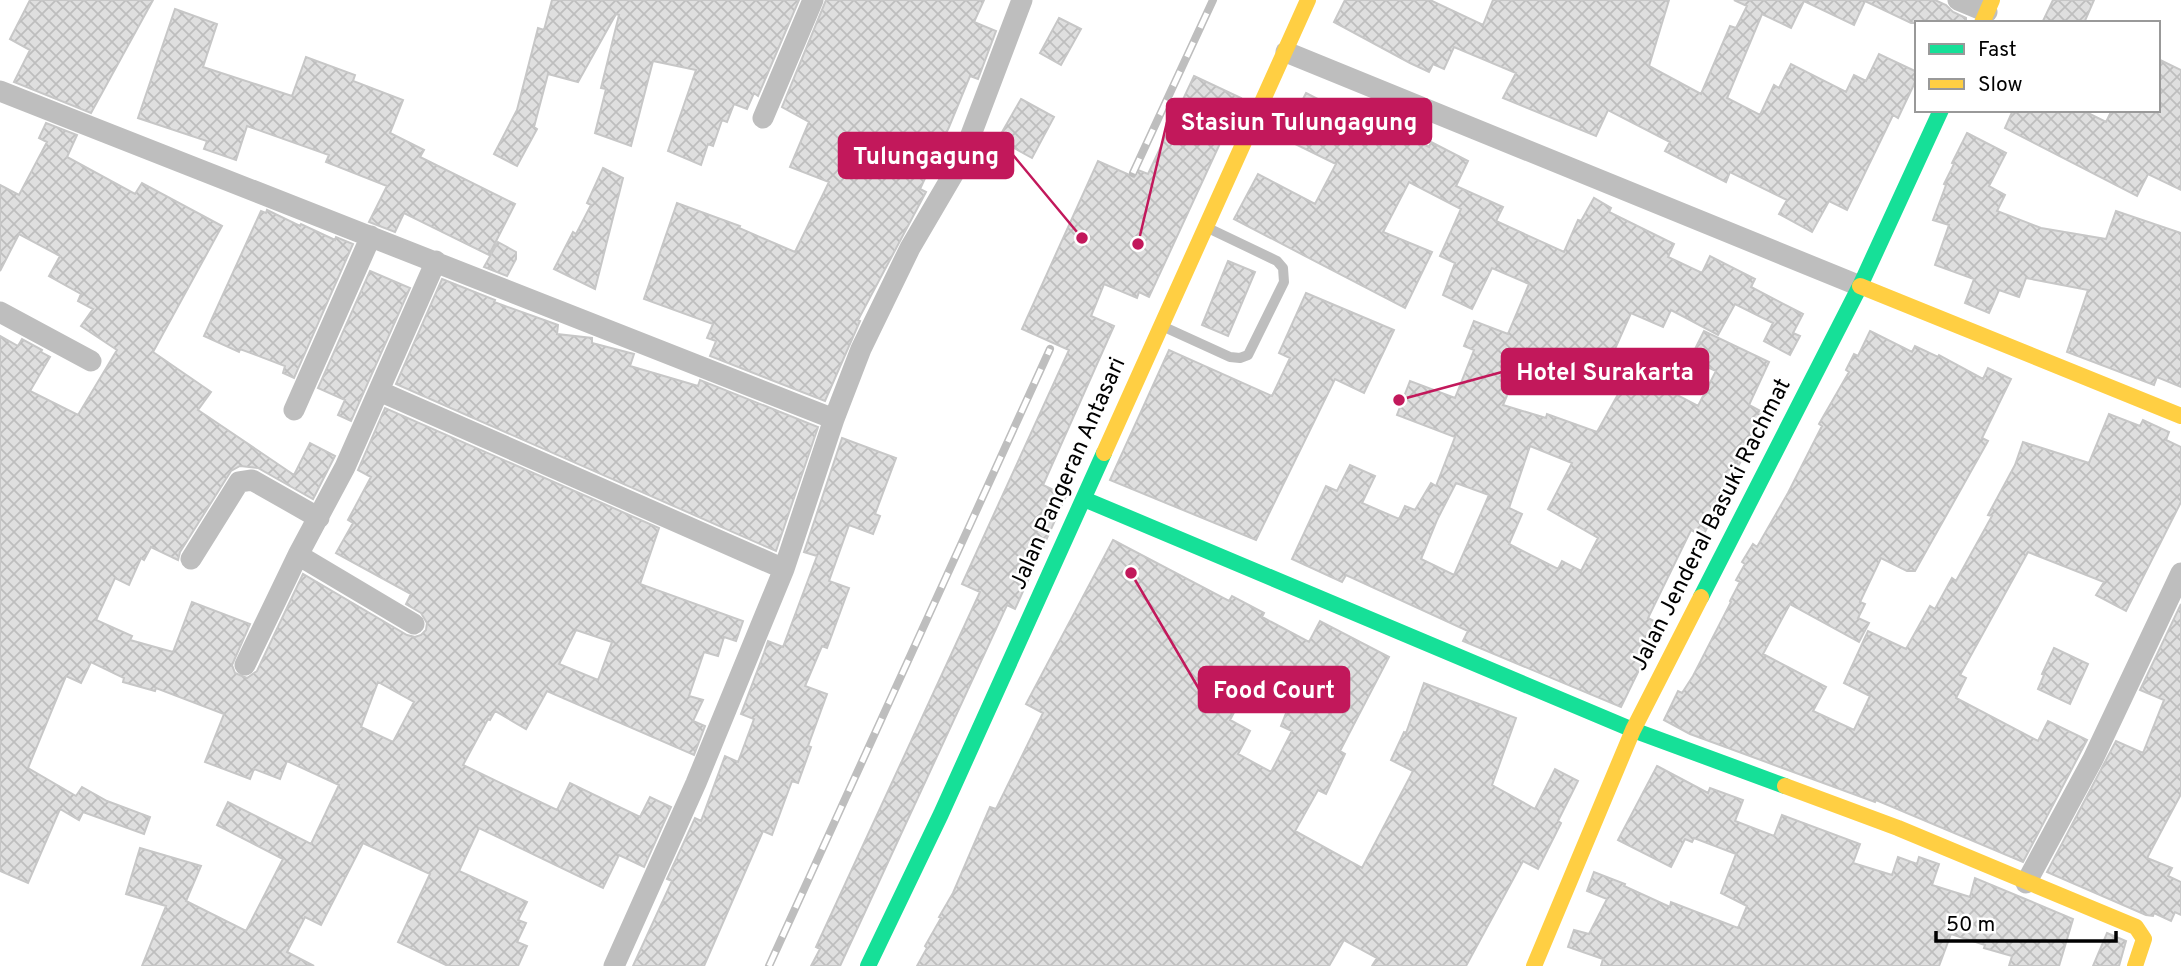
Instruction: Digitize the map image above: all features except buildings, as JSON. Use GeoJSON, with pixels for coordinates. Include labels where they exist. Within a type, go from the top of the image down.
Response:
{"type":"FeatureCollection","features":[{"type":"Feature","properties":{"kind":"street"},"geometry":{"type":"LineString","coordinates":[[762,118],[813,0]]}},
{"type":"Feature","properties":{"kind":"street"},"geometry":{"type":"LineString","coordinates":[[614,966],[696,783],[784,569],[834,419],[861,349],[909,248],[961,160],[1022,0]]}},
{"type":"Feature","properties":{"kind":"street","name":"Jalan Pangeran Antasari"},"geometry":{"type":"LineString","coordinates":[[868,966],[941,814],[1308,0]]}},
{"type":"Feature","properties":{"kind":"street"},"geometry":{"type":"LineString","coordinates":[[1958,0],[1987,12]]}},
{"type":"Feature","properties":{"kind":"street"},"geometry":{"type":"LineString","coordinates":[[1286,51],[2181,416]]}},
{"type":"Feature","properties":{"kind":"street"},"geometry":{"type":"LineString","coordinates":[[0,91],[834,419]]}},
{"type":"Feature","properties":{"kind":"street","name":"Jalan Jenderal Basuki Rachmat"},"geometry":{"type":"LineString","coordinates":[[1534,966],[1633,730],[1860,286],[1940,112]]}},
{"type":"Feature","properties":{"kind":"street"},"geometry":{"type":"LineString","coordinates":[[294,410],[371,236]]}},
{"type":"Feature","properties":{"kind":"street"},"geometry":{"type":"LineString","coordinates":[[245,665],[298,555],[319,518],[436,261]]}},
{"type":"Feature","properties":{"kind":"street"},"geometry":{"type":"LineString","coordinates":[[0,312],[90,361]]}},
{"type":"Feature","properties":{"kind":"street"},"geometry":{"type":"LineString","coordinates":[[379,391],[784,569]]}},
{"type":"Feature","properties":{"kind":"street"},"geometry":{"type":"LineString","coordinates":[[191,559],[239,482],[244,480],[252,480],[319,518]]}},
{"type":"Feature","properties":{"kind":"street"},"geometry":{"type":"LineString","coordinates":[[1084,499],[1633,730],[1898,828],[2136,927],[2144,939],[2135,966]]}},
{"type":"Feature","properties":{"kind":"street"},"geometry":{"type":"LineString","coordinates":[[298,555],[414,624]]}},
{"type":"Feature","properties":{"kind":"street"},"geometry":{"type":"LineString","coordinates":[[2026,883],[2175,600],[2181,573]]}},
{"type":"Feature","properties":{"kind":"lane"},"geometry":{"type":"LineString","coordinates":[[1160,324],[1230,357],[1240,358],[1248,355],[1284,282],[1283,268],[1276,261],[1205,226]]}},
{"type":"Feature","properties":{"kind":"railway"},"geometry":{"type":"LineString","coordinates":[[1133,173],[1213,0]]}},
{"type":"Feature","properties":{"kind":"railway"},"geometry":{"type":"LineString","coordinates":[[769,966],[1050,349]]}},
{"type":"Feature","properties":{"kind":"traffic: fast"},"geometry":{"type":"LineString","coordinates":[[1701,597],[1860,286],[1940,112]]}},
{"type":"Feature","properties":{"kind":"traffic: fast"},"geometry":{"type":"LineString","coordinates":[[868,966],[941,814],[1104,453]]}},
{"type":"Feature","properties":{"kind":"traffic: fast"},"geometry":{"type":"LineString","coordinates":[[1084,499],[1633,730],[1785,786]]}},
{"type":"Feature","properties":{"kind":"traffic: slow"},"geometry":{"type":"LineString","coordinates":[[1104,453],[1308,0]]}},
{"type":"Feature","properties":{"kind":"traffic: slow"},"geometry":{"type":"LineString","coordinates":[[1983,21],[1992,0]]}},
{"type":"Feature","properties":{"kind":"traffic: slow"},"geometry":{"type":"LineString","coordinates":[[1860,286],[2181,416]]}},
{"type":"Feature","properties":{"kind":"traffic: slow"},"geometry":{"type":"LineString","coordinates":[[1534,966],[1633,730],[1701,597]]}},
{"type":"Feature","properties":{"kind":"traffic: slow"},"geometry":{"type":"LineString","coordinates":[[1785,786],[1898,828],[2136,927],[2144,939],[2135,966]]}},
{"type":"Feature","properties":{"kind":"place","name":"Tulungagung"},"geometry":{"type":"Point","coordinates":[1082,238]}},
{"type":"Feature","properties":{"kind":"place","name":"Stasiun Tulungagung"},"geometry":{"type":"Point","coordinates":[1138,244]}},
{"type":"Feature","properties":{"kind":"place","name":"Hotel Surakarta"},"geometry":{"type":"Point","coordinates":[1399,400]}},
{"type":"Feature","properties":{"kind":"place","name":"Food Court"},"geometry":{"type":"Point","coordinates":[1131,573]}}]}
